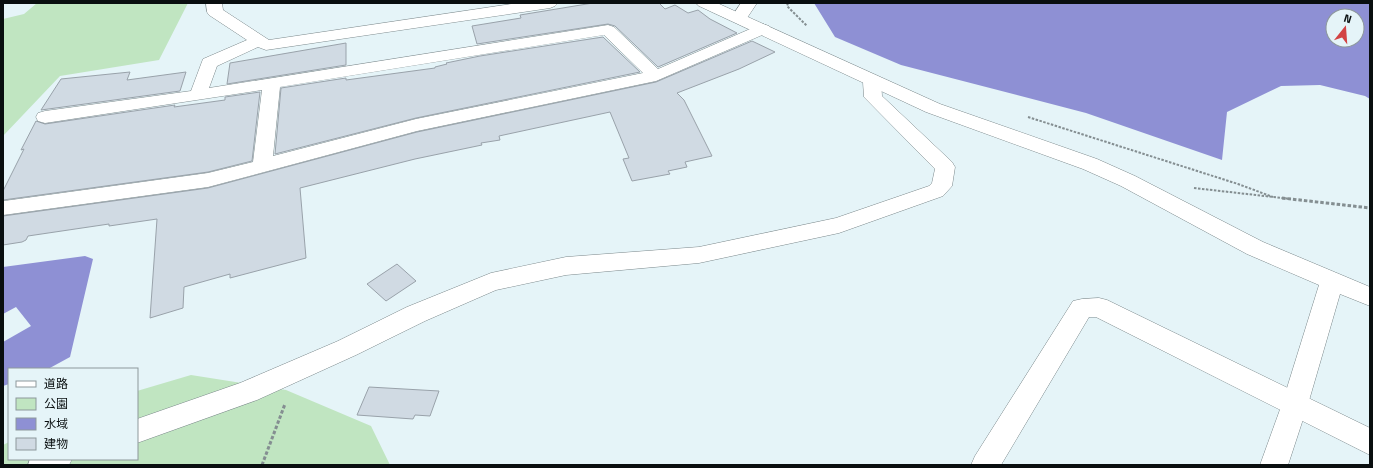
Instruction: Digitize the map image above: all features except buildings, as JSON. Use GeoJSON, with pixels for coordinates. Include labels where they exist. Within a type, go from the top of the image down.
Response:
{"type":"FeatureCollection","features":[{"type":"Feature","properties":{"kind":"street"},"geometry":{"type":"LineString","coordinates":[[214,3],[215,12],[266,45],[550,3]]}},
{"type":"Feature","properties":{"kind":"street"},"geometry":{"type":"LineString","coordinates":[[704,3],[744,11],[763,29],[872,82],[933,108],[1090,164],[1153,194],[1255,248],[1370,297]]}},
{"type":"Feature","properties":{"kind":"street"},"geometry":{"type":"LineString","coordinates":[[4,208],[208,180],[416,125],[656,76],[763,29]]}},
{"type":"Feature","properties":{"kind":"street"},"geometry":{"type":"LineString","coordinates":[[45,117],[198,95],[608,30],[656,76]]}},
{"type":"Feature","properties":{"kind":"street"},"geometry":{"type":"LineString","coordinates":[[198,95],[209,63],[258,40]]}},
{"type":"Feature","properties":{"kind":"street"},"geometry":{"type":"LineString","coordinates":[[138,431],[248,392],[347,348],[416,314],[492,282],[566,266],[699,255],[839,225],[936,191],[942,186],[945,167],[873,97],[872,82]]}},
{"type":"Feature","properties":{"kind":"street"},"geometry":{"type":"LineString","coordinates":[[262,166],[272,83]]}},
{"type":"Feature","properties":{"kind":"street"},"geometry":{"type":"LineString","coordinates":[[1274,465],[1295,404],[1332,280]]}},
{"type":"Feature","properties":{"kind":"street"},"geometry":{"type":"LineString","coordinates":[[985,465],[1082,308],[1099,307],[1370,442]]}},
{"type":"Feature","properties":{"kind":"street"},"geometry":{"type":"LineString","coordinates":[[42,465],[55,460]]}},
{"type":"Feature","properties":{"kind":"path"},"geometry":{"type":"LineString","coordinates":[[788,3],[787,6],[812,31]]}},
{"type":"Feature","properties":{"kind":"path"},"geometry":{"type":"LineString","coordinates":[[1023,115],[1238,184],[1273,197]]}},
{"type":"Feature","properties":{"kind":"path"},"geometry":{"type":"LineString","coordinates":[[1153,194],[1172,186],[1370,208]]}},
{"type":"Feature","properties":{"kind":"path"},"geometry":{"type":"LineString","coordinates":[[262,465],[299,369]]}},
{"type":"Feature","properties":{"kind":"green space"},"geometry":{"type":"Polygon","coordinates":[[[37,3],[188,3],[159,60],[60,76],[3,136],[3,19],[24,14],[37,3]]]}},
{"type":"Feature","properties":{"kind":"green space"},"geometry":{"type":"Polygon","coordinates":[[[191,375],[286,390],[371,426],[390,465],[3,465],[3,445],[8,442],[8,460],[138,460],[138,391],[191,375]]]}},
{"type":"Feature","properties":{"kind":"water"},"geometry":{"type":"Polygon","coordinates":[[[814,3],[1370,3],[1370,99],[1365,96],[1320,85],[1281,86],[1227,112],[1222,160],[1086,113],[901,65],[835,37],[814,3]]]}},
{"type":"Feature","properties":{"kind":"water"},"geometry":{"type":"Polygon","coordinates":[[[85,256],[93,259],[70,357],[50,368],[8,368],[8,384],[3,386],[3,342],[31,326],[16,307],[3,314],[3,267],[85,256]]]}}]}
